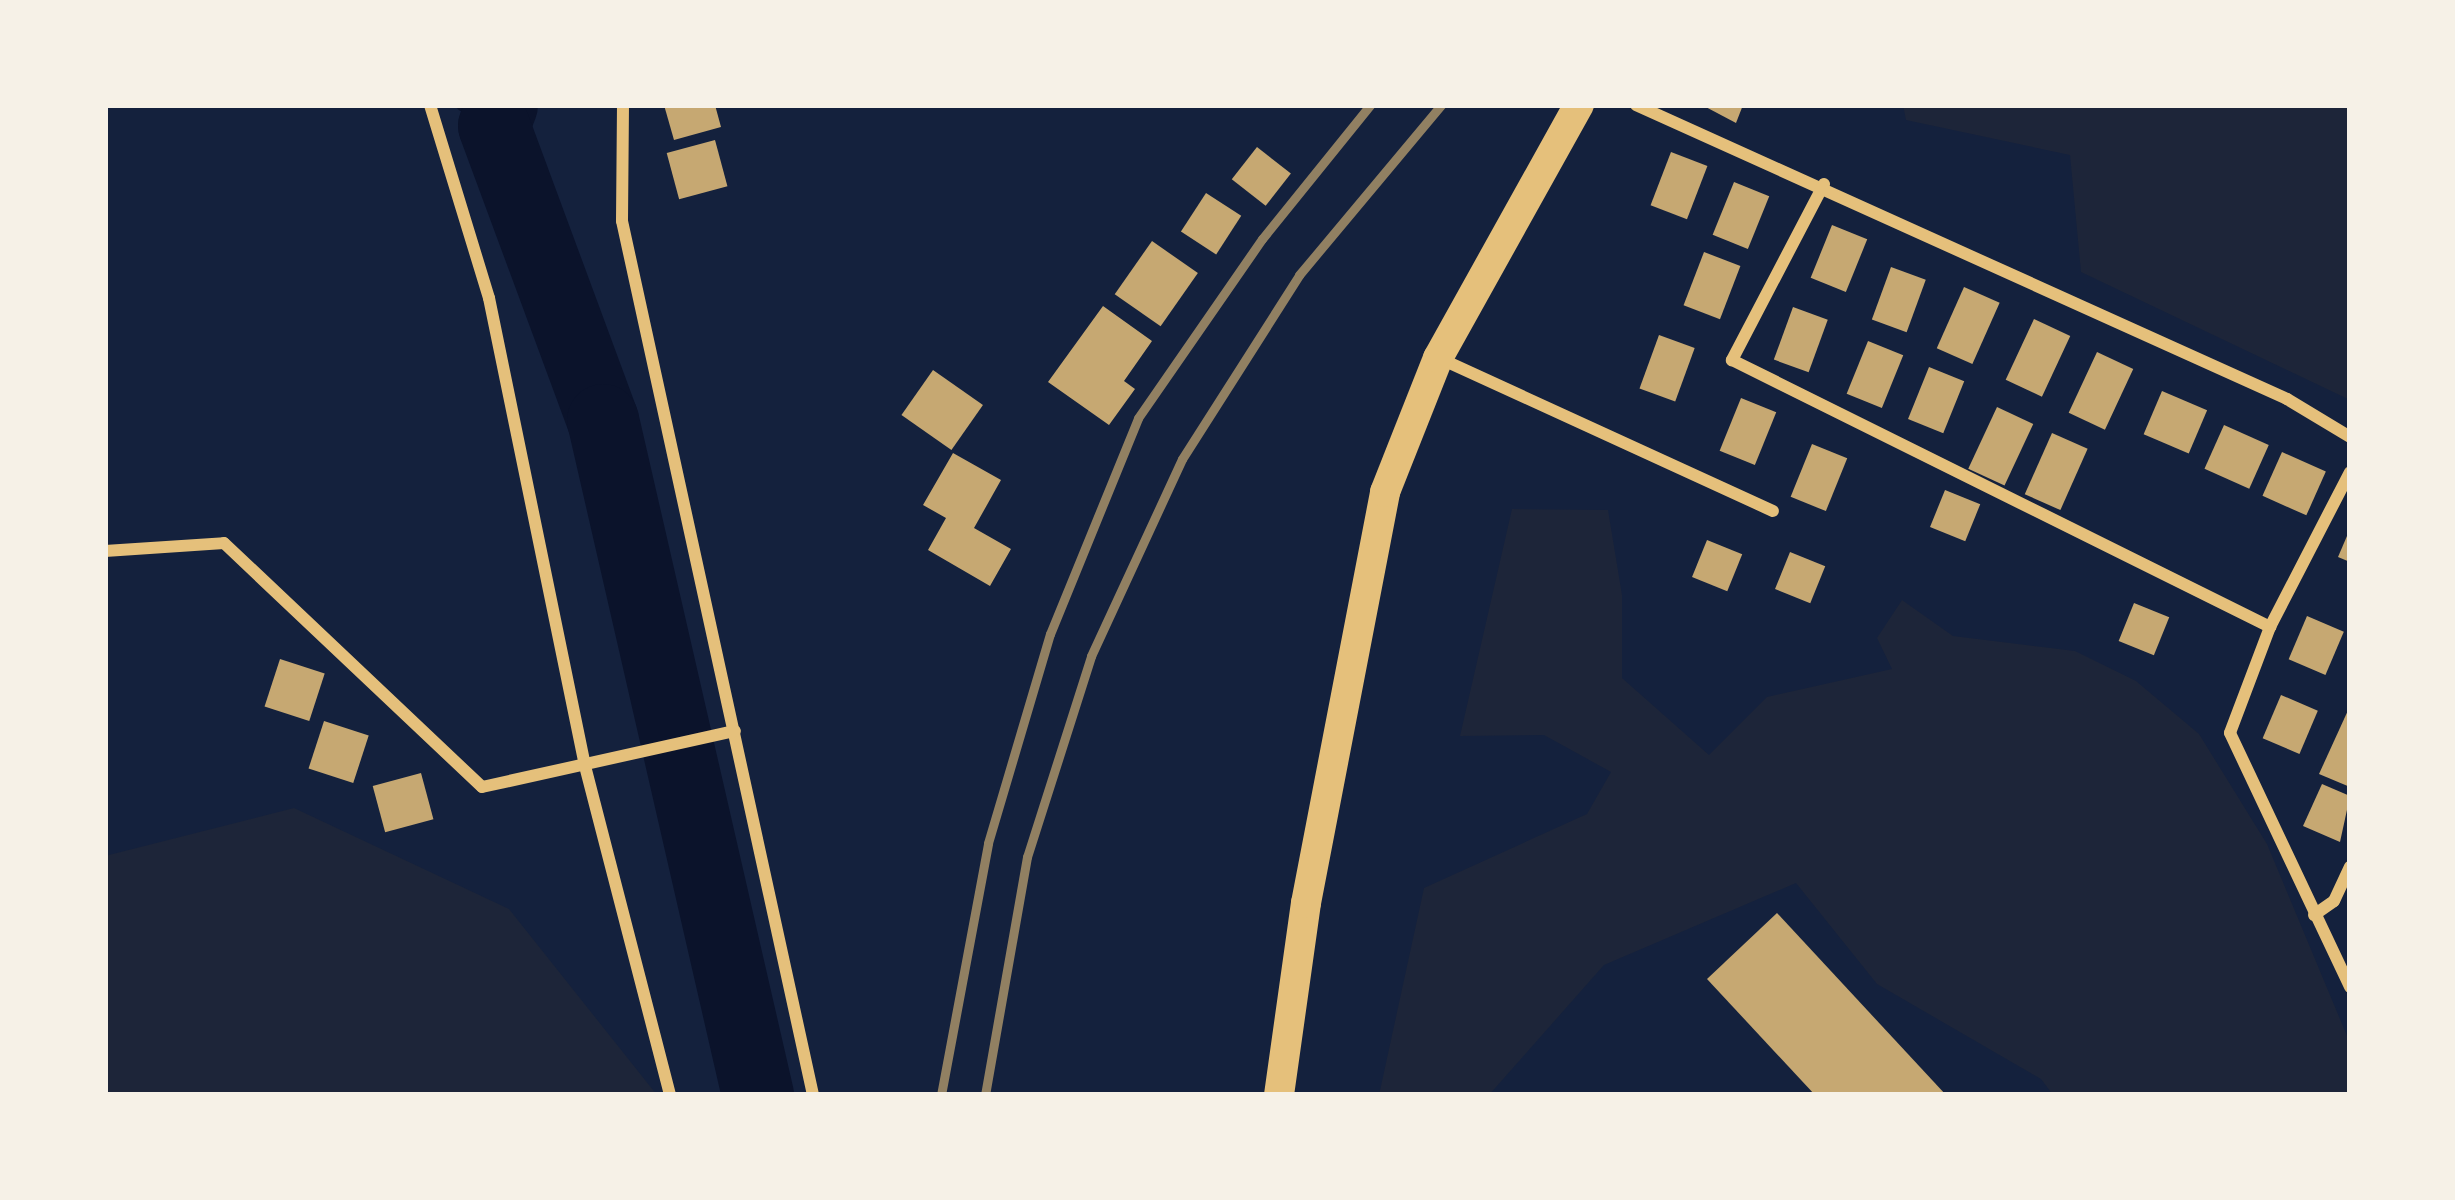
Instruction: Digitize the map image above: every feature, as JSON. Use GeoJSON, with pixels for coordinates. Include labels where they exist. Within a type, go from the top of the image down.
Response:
{"type":"FeatureCollection","features":[{"type":"Feature","properties":{"kind":"main road"},"geometry":{"type":"LineString","coordinates":[[1280,1095],[1306,903],[1385,492],[1438,358],[1579,105]]}},
{"type":"Feature","properties":{"kind":"street"},"geometry":{"type":"LineString","coordinates":[[430,105],[489,298],[585,766],[670,1095]]}},
{"type":"Feature","properties":{"kind":"street"},"geometry":{"type":"LineString","coordinates":[[623,105],[622,221],[813,1095]]}},
{"type":"Feature","properties":{"kind":"street"},"geometry":{"type":"LineString","coordinates":[[1636,105],[1824,184],[2288,399],[2350,437]]}},
{"type":"Feature","properties":{"kind":"street"},"geometry":{"type":"LineString","coordinates":[[1824,184],[1732,360],[2270,627]]}},
{"type":"Feature","properties":{"kind":"street"},"geometry":{"type":"LineString","coordinates":[[1438,358],[1773,511]]}},
{"type":"Feature","properties":{"kind":"street"},"geometry":{"type":"LineString","coordinates":[[2350,472],[2270,627],[2230,733],[2350,987]]}},
{"type":"Feature","properties":{"kind":"street"},"geometry":{"type":"LineString","coordinates":[[105,551],[224,543],[482,787],[735,731]]}},
{"type":"Feature","properties":{"kind":"street"},"geometry":{"type":"LineString","coordinates":[[2314,915],[2334,901],[2350,866]]}},
{"type":"Feature","properties":{"kind":"shaded area"},"geometry":{"type":"Polygon","coordinates":[[[1903,105],[2350,105],[2350,400],[2081,272],[2070,155],[1906,120],[1903,105]]]}},
{"type":"Feature","properties":{"kind":"shaded area"},"geometry":{"type":"Polygon","coordinates":[[[1512,509],[1608,510],[1622,595],[1622,678],[1709,755],[1767,697],[1892,669],[1877,638],[1902,600],[1953,636],[2075,651],[2136,681],[2199,734],[2267,844],[2350,1043],[2350,1095],[2053,1095],[2041,1079],[1877,984],[1796,883],[1604,965],[1489,1095],[1379,1095],[1424,888],[1587,814],[1611,772],[1544,735],[1460,736],[1512,509]]]}},
{"type":"Feature","properties":{"kind":"shaded area"},"geometry":{"type":"Polygon","coordinates":[[[294,808],[509,909],[657,1095],[105,1095],[105,856],[294,808]]]}},
{"type":"Feature","properties":{"kind":"building"},"geometry":{"type":"Polygon","coordinates":[[[664,105],[715,105],[721,127],[674,140],[664,105]]]}},
{"type":"Feature","properties":{"kind":"building"},"geometry":{"type":"Polygon","coordinates":[[[1702,105],[1743,105],[1736,123],[1702,105]]]}},
{"type":"Feature","properties":{"kind":"building"},"geometry":{"type":"Polygon","coordinates":[[[715,140],[727,186],[679,199],[667,153],[715,140]]]}},
{"type":"Feature","properties":{"kind":"building"},"geometry":{"type":"Polygon","coordinates":[[[1257,147],[1291,173],[1266,206],[1232,179],[1257,147]]]}},
{"type":"Feature","properties":{"kind":"building"},"geometry":{"type":"Polygon","coordinates":[[[1671,152],[1707,166],[1687,219],[1651,205],[1671,152]]]}},
{"type":"Feature","properties":{"kind":"building"},"geometry":{"type":"Polygon","coordinates":[[[1734,182],[1769,196],[1748,249],[1713,235],[1734,182]]]}},
{"type":"Feature","properties":{"kind":"building"},"geometry":{"type":"Polygon","coordinates":[[[1206,193],[1241,216],[1216,254],[1181,232],[1206,193]]]}},
{"type":"Feature","properties":{"kind":"building"},"geometry":{"type":"Polygon","coordinates":[[[1832,225],[1867,239],[1846,292],[1811,278],[1832,225]]]}},
{"type":"Feature","properties":{"kind":"building"},"geometry":{"type":"Polygon","coordinates":[[[1152,241],[1198,273],[1161,326],[1115,294],[1152,241]]]}},
{"type":"Feature","properties":{"kind":"building"},"geometry":{"type":"Polygon","coordinates":[[[1704,252],[1740,266],[1720,319],[1684,305],[1704,252]]]}},
{"type":"Feature","properties":{"kind":"building"},"geometry":{"type":"Polygon","coordinates":[[[1891,267],[1926,280],[1907,332],[1872,320],[1891,267]]]}},
{"type":"Feature","properties":{"kind":"building"},"geometry":{"type":"Polygon","coordinates":[[[1964,287],[2000,303],[1972,364],[1937,348],[1964,287]]]}},
{"type":"Feature","properties":{"kind":"building"},"geometry":{"type":"Polygon","coordinates":[[[1103,306],[1152,341],[1124,381],[1135,389],[1109,425],[1048,382],[1103,306]]]}},
{"type":"Feature","properties":{"kind":"building"},"geometry":{"type":"Polygon","coordinates":[[[1793,307],[1828,320],[1809,372],[1774,360],[1793,307]]]}},
{"type":"Feature","properties":{"kind":"building"},"geometry":{"type":"Polygon","coordinates":[[[2034,319],[2070,336],[2042,397],[2006,380],[2034,319]]]}},
{"type":"Feature","properties":{"kind":"building"},"geometry":{"type":"Polygon","coordinates":[[[1659,335],[1695,348],[1675,402],[1640,389],[1659,335]]]}},
{"type":"Feature","properties":{"kind":"building"},"geometry":{"type":"Polygon","coordinates":[[[1868,341],[1903,355],[1882,408],[1847,394],[1868,341]]]}},
{"type":"Feature","properties":{"kind":"building"},"geometry":{"type":"Polygon","coordinates":[[[2097,352],[2133,369],[2105,430],[2069,413],[2097,352]]]}},
{"type":"Feature","properties":{"kind":"building"},"geometry":{"type":"Polygon","coordinates":[[[1929,367],[1964,381],[1943,433],[1908,419],[1929,367]]]}},
{"type":"Feature","properties":{"kind":"building"},"geometry":{"type":"Polygon","coordinates":[[[933,370],[983,405],[951,450],[901,415],[933,370]]]}},
{"type":"Feature","properties":{"kind":"building"},"geometry":{"type":"Polygon","coordinates":[[[2162,391],[2207,410],[2189,453],[2144,434],[2162,391]]]}},
{"type":"Feature","properties":{"kind":"building"},"geometry":{"type":"Polygon","coordinates":[[[1741,398],[1776,412],[1755,465],[1720,451],[1741,398]]]}},
{"type":"Feature","properties":{"kind":"building"},"geometry":{"type":"Polygon","coordinates":[[[1997,407],[2033,424],[2005,486],[1968,469],[1997,407]]]}},
{"type":"Feature","properties":{"kind":"building"},"geometry":{"type":"Polygon","coordinates":[[[2224,425],[2269,445],[2249,489],[2204,469],[2224,425]]]}},
{"type":"Feature","properties":{"kind":"building"},"geometry":{"type":"Polygon","coordinates":[[[2052,433],[2088,449],[2060,510],[2025,494],[2052,433]]]}},
{"type":"Feature","properties":{"kind":"building"},"geometry":{"type":"Polygon","coordinates":[[[1812,444],[1847,458],[1826,511],[1791,497],[1812,444]]]}},
{"type":"Feature","properties":{"kind":"building"},"geometry":{"type":"Polygon","coordinates":[[[2282,452],[2326,472],[2306,515],[2262,496],[2282,452]]]}},
{"type":"Feature","properties":{"kind":"building"},"geometry":{"type":"Polygon","coordinates":[[[953,453],[1001,480],[974,528],[1011,549],[990,586],[928,550],[946,518],[923,505],[953,453]]]}},
{"type":"Feature","properties":{"kind":"building"},"geometry":{"type":"Polygon","coordinates":[[[1945,490],[1980,504],[1965,541],[1930,527],[1945,490]]]}},
{"type":"Feature","properties":{"kind":"building"},"geometry":{"type":"Polygon","coordinates":[[[2350,529],[2350,562],[2338,557],[2350,529]]]}},
{"type":"Feature","properties":{"kind":"building"},"geometry":{"type":"Polygon","coordinates":[[[1707,540],[1742,554],[1727,591],[1692,577],[1707,540]]]}},
{"type":"Feature","properties":{"kind":"building"},"geometry":{"type":"Polygon","coordinates":[[[1790,552],[1825,566],[1810,603],[1775,589],[1790,552]]]}},
{"type":"Feature","properties":{"kind":"building"},"geometry":{"type":"Polygon","coordinates":[[[2134,603],[2169,617],[2154,655],[2119,641],[2134,603]]]}},
{"type":"Feature","properties":{"kind":"building"},"geometry":{"type":"Polygon","coordinates":[[[2307,616],[2344,632],[2325,675],[2289,659],[2307,616]]]}},
{"type":"Feature","properties":{"kind":"building"},"geometry":{"type":"Polygon","coordinates":[[[280,659],[325,674],[309,721],[265,707],[280,659]]]}},
{"type":"Feature","properties":{"kind":"building"},"geometry":{"type":"Polygon","coordinates":[[[2281,695],[2318,711],[2299,754],[2263,738],[2281,695]]]}},
{"type":"Feature","properties":{"kind":"building"},"geometry":{"type":"Polygon","coordinates":[[[2350,706],[2350,787],[2319,774],[2350,706]]]}},
{"type":"Feature","properties":{"kind":"building"},"geometry":{"type":"Polygon","coordinates":[[[324,721],[369,736],[353,783],[309,769],[324,721]]]}},
{"type":"Feature","properties":{"kind":"building"},"geometry":{"type":"Polygon","coordinates":[[[421,773],[433,819],[385,832],[373,786],[421,773]]]}},
{"type":"Feature","properties":{"kind":"building"},"geometry":{"type":"Polygon","coordinates":[[[2322,784],[2350,796],[2340,842],[2303,826],[2322,784]]]}},
{"type":"Feature","properties":{"kind":"building"},"geometry":{"type":"Polygon","coordinates":[[[1777,913],[1946,1095],[1815,1095],[1707,979],[1777,913]]]}},
{"type":"Feature","properties":{"kind":"waterway"},"geometry":{"type":"LineString","coordinates":[[462,105],[494,126]]}},
{"type":"Feature","properties":{"kind":"waterway"},"geometry":{"type":"LineString","coordinates":[[502,105],[494,126],[603,420],[758,1095]]}},
{"type":"Feature","properties":{"kind":"railway"},"geometry":{"type":"LineString","coordinates":[[941,1095],[988,843],[1050,634],[1138,418],[1262,239],[1370,105]]}},
{"type":"Feature","properties":{"kind":"railway"},"geometry":{"type":"LineString","coordinates":[[985,1095],[1027,857],[1091,656],[1182,459],[1299,275],[1441,105]]}}]}
